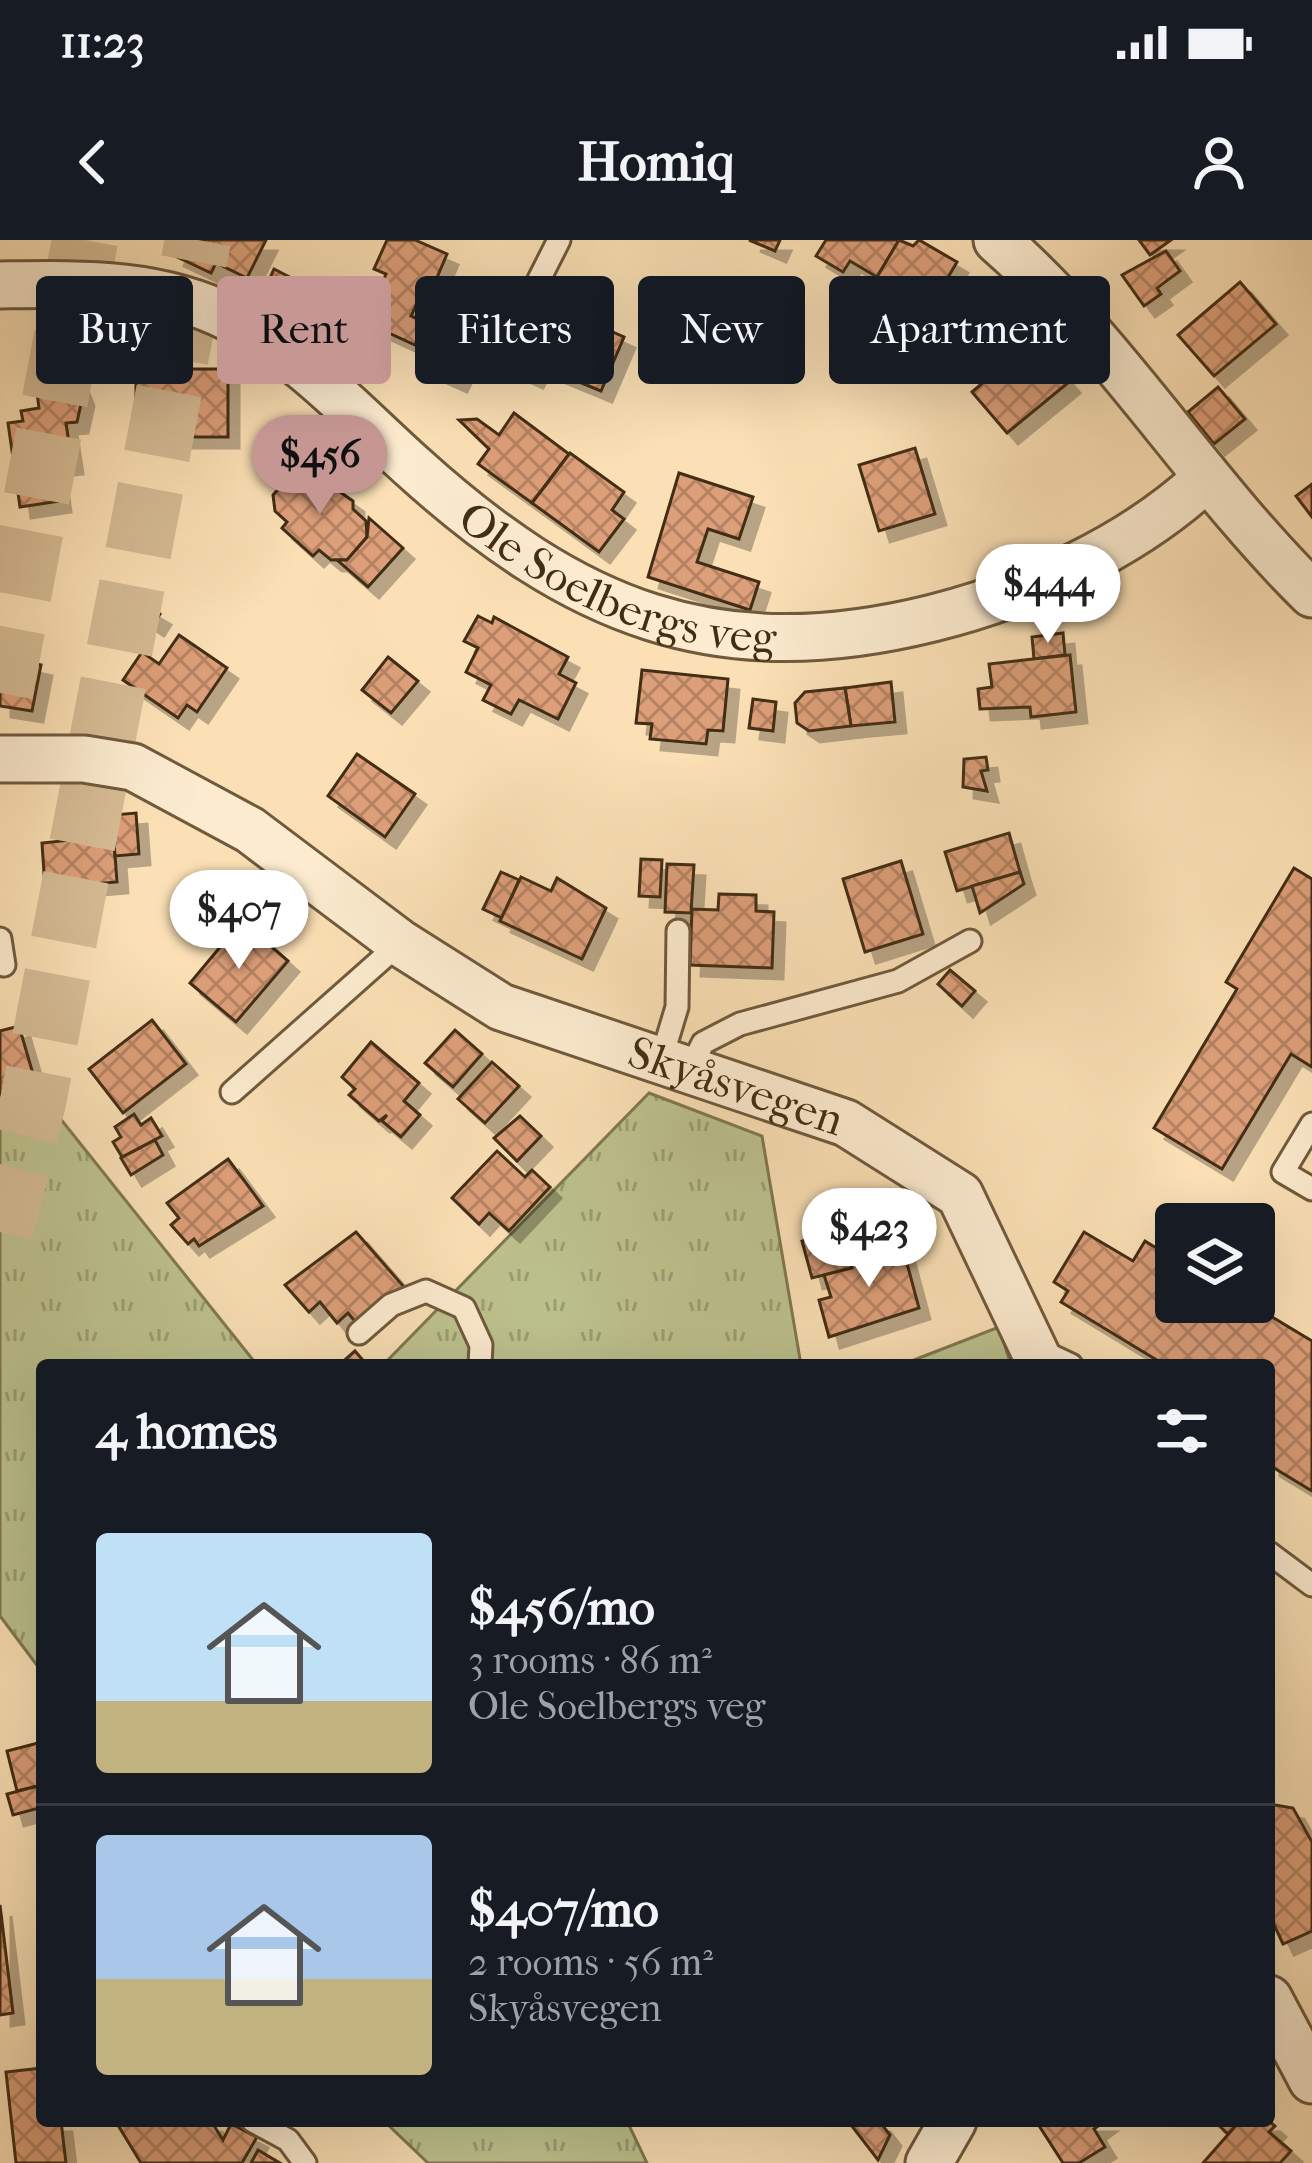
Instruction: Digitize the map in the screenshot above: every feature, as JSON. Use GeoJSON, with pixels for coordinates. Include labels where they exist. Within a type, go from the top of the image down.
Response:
{"type":"FeatureCollection","features":[{"type":"Feature","properties":{"kind":"street"},"geometry":{"type":"LineString","coordinates":[[998,240],[1042,279],[1204,480],[1312,593]]}},
{"type":"Feature","properties":{"kind":"street","name":"Ole Soelbergs veg"},"geometry":{"type":"LineString","coordinates":[[0,285],[135,288],[230,319],[311,373],[434,485],[549,574],[608,604],[717,633],[844,636],[964,610],[1135,535],[1204,480]]}},
{"type":"Feature","properties":{"kind":"street","name":"Skyåsvegen"},"geometry":{"type":"LineString","coordinates":[[0,759],[84,759],[133,766],[250,830],[400,943],[501,1007],[846,1124],[960,1195],[1048,1359]]}},
{"type":"Feature","properties":{"kind":"street"},"geometry":{"type":"LineString","coordinates":[[1275,2012],[1312,2080]]}},
{"type":"Feature","properties":{"kind":"street"},"geometry":{"type":"LineString","coordinates":[[929,2163],[950,2127]]}},
{"type":"Feature","properties":{"kind":"lane"},"geometry":{"type":"LineString","coordinates":[[541,276],[559,240]]}},
{"type":"Feature","properties":{"kind":"lane"},"geometry":{"type":"LineString","coordinates":[[676,1064],[678,931]]}},
{"type":"Feature","properties":{"kind":"lane"},"geometry":{"type":"LineString","coordinates":[[0,939],[4,965]]}},
{"type":"Feature","properties":{"kind":"lane"},"geometry":{"type":"LineString","coordinates":[[676,1064],[740,1024],[898,981],[970,941]]}},
{"type":"Feature","properties":{"kind":"lane"},"geometry":{"type":"LineString","coordinates":[[232,1092],[400,943]]}},
{"type":"Feature","properties":{"kind":"lane"},"geometry":{"type":"LineString","coordinates":[[1312,1124],[1283,1172],[1312,1189]]}},
{"type":"Feature","properties":{"kind":"lane"},"geometry":{"type":"LineString","coordinates":[[359,1333],[391,1304],[426,1291],[464,1308],[481,1345],[480,1359]]}},
{"type":"Feature","properties":{"kind":"lane"},"geometry":{"type":"LineString","coordinates":[[1275,1557],[1312,1585]]}},
{"type":"Feature","properties":{"kind":"lane"},"geometry":{"type":"LineString","coordinates":[[264,2127],[288,2140],[305,2163]]}},
{"type":"Feature","properties":{"kind":"green space"},"geometry":{"type":"Polygon","coordinates":[[[0,1043],[252,1359],[36,1359],[36,1664],[0,1616],[0,1043]]]}},
{"type":"Feature","properties":{"kind":"green space"},"geometry":{"type":"Polygon","coordinates":[[[649,1093],[762,1136],[800,1359],[389,1359],[649,1093]]]}},
{"type":"Feature","properties":{"kind":"green space"},"geometry":{"type":"Polygon","coordinates":[[[999,1327],[1009,1359],[916,1359],[999,1327]]]}},
{"type":"Feature","properties":{"kind":"green space"},"geometry":{"type":"Polygon","coordinates":[[[390,2127],[630,2127],[647,2163],[428,2163],[390,2127]]]}},
{"type":"Feature","properties":{"kind":"building"},"geometry":{"type":"Polygon","coordinates":[[[171,240],[266,240],[248,276],[216,263],[211,273],[173,255],[178,244],[171,240]]]}},
{"type":"Feature","properties":{"kind":"building"},"geometry":{"type":"Polygon","coordinates":[[[387,240],[415,240],[447,254],[438,276],[415,276],[411,316],[415,318],[415,345],[391,334],[391,276],[374,269],[387,240]]]}},
{"type":"Feature","properties":{"kind":"building"},"geometry":{"type":"Polygon","coordinates":[[[749,240],[780,240],[775,251],[749,240]]]}},
{"type":"Feature","properties":{"kind":"building"},"geometry":{"type":"Polygon","coordinates":[[[826,240],[899,240],[878,276],[850,261],[843,272],[816,256],[826,240]]]}},
{"type":"Feature","properties":{"kind":"building"},"geometry":{"type":"Polygon","coordinates":[[[899,240],[913,246],[919,240],[957,262],[949,276],[878,276],[899,240]]]}},
{"type":"Feature","properties":{"kind":"building"},"geometry":{"type":"Polygon","coordinates":[[[1139,240],[1171,240],[1150,255],[1139,240]]]}},
{"type":"Feature","properties":{"kind":"building"},"geometry":{"type":"Polygon","coordinates":[[[1166,251],[1180,271],[1157,288],[1161,294],[1144,306],[1122,275],[1166,251]]]}},
{"type":"Feature","properties":{"kind":"building"},"geometry":{"type":"Polygon","coordinates":[[[1240,282],[1276,324],[1214,376],[1178,335],[1240,282]]]}},
{"type":"Feature","properties":{"kind":"building"},"geometry":{"type":"Polygon","coordinates":[[[614,333],[624,337],[614,360],[614,333]]]}},
{"type":"Feature","properties":{"kind":"building"},"geometry":{"type":"Polygon","coordinates":[[[193,369],[217,369],[217,384],[228,384],[228,437],[136,437],[136,384],[193,384],[193,369]]]}},
{"type":"Feature","properties":{"kind":"building"},"geometry":{"type":"Polygon","coordinates":[[[35,378],[36,384],[79,384],[83,395],[77,422],[66,423],[72,463],[55,465],[60,501],[20,507],[8,423],[23,421],[21,411],[39,408],[35,378]]]}},
{"type":"Feature","properties":{"kind":"building"},"geometry":{"type":"Polygon","coordinates":[[[981,384],[1067,384],[1007,433],[972,392],[981,384]]]}},
{"type":"Feature","properties":{"kind":"building"},"geometry":{"type":"Polygon","coordinates":[[[1218,387],[1245,419],[1214,444],[1188,412],[1218,387]]]}},
{"type":"Feature","properties":{"kind":"building"},"geometry":{"type":"Polygon","coordinates":[[[514,413],[569,454],[532,503],[478,464],[489,449],[459,420],[477,419],[499,435],[514,413]]]}},
{"type":"Feature","properties":{"kind":"building"},"geometry":{"type":"Polygon","coordinates":[[[915,448],[935,514],[879,531],[859,465],[915,448]]]}},
{"type":"Feature","properties":{"kind":"building"},"geometry":{"type":"Polygon","coordinates":[[[570,453],[624,492],[612,510],[624,519],[599,552],[532,503],[570,453]]]}},
{"type":"Feature","properties":{"kind":"building"},"geometry":{"type":"Polygon","coordinates":[[[310,471],[353,501],[353,509],[366,521],[367,537],[347,560],[331,560],[319,550],[313,556],[282,528],[287,522],[275,511],[273,495],[294,472],[310,471]]]}},
{"type":"Feature","properties":{"kind":"building"},"geometry":{"type":"Polygon","coordinates":[[[679,473],[753,497],[739,539],[708,529],[697,562],[759,582],[750,610],[648,577],[679,473]]]}},
{"type":"Feature","properties":{"kind":"building"},"geometry":{"type":"Polygon","coordinates":[[[1312,484],[1312,517],[1296,496],[1312,484]]]}},
{"type":"Feature","properties":{"kind":"building"},"geometry":{"type":"Polygon","coordinates":[[[369,518],[403,548],[368,587],[337,560],[347,560],[367,537],[369,518]]]}},
{"type":"Feature","properties":{"kind":"building"},"geometry":{"type":"Polygon","coordinates":[[[145,605],[160,614],[153,625],[139,616],[145,605]]]}},
{"type":"Feature","properties":{"kind":"building"},"geometry":{"type":"Polygon","coordinates":[[[478,616],[492,623],[494,617],[568,657],[559,674],[576,683],[558,719],[519,700],[511,714],[483,700],[491,685],[466,672],[478,648],[464,641],[478,616]]]}},
{"type":"Feature","properties":{"kind":"building"},"geometry":{"type":"Polygon","coordinates":[[[1063,633],[1065,655],[1034,659],[1032,637],[1063,633]]]}},
{"type":"Feature","properties":{"kind":"building"},"geometry":{"type":"Polygon","coordinates":[[[179,635],[227,668],[197,712],[187,705],[178,718],[123,680],[142,652],[159,664],[179,635]]]}},
{"type":"Feature","properties":{"kind":"building"},"geometry":{"type":"Polygon","coordinates":[[[1070,655],[1076,712],[1031,717],[1030,707],[980,709],[978,689],[992,687],[989,664],[1070,655]]]}},
{"type":"Feature","properties":{"kind":"building"},"geometry":{"type":"Polygon","coordinates":[[[0,656],[41,665],[32,711],[0,706],[0,656]]]}},
{"type":"Feature","properties":{"kind":"building"},"geometry":{"type":"Polygon","coordinates":[[[388,657],[418,681],[391,713],[362,690],[388,657]]]}},
{"type":"Feature","properties":{"kind":"building"},"geometry":{"type":"Polygon","coordinates":[[[642,670],[728,679],[723,731],[708,730],[706,744],[650,739],[652,724],[636,723],[642,670]]]}},
{"type":"Feature","properties":{"kind":"building"},"geometry":{"type":"Polygon","coordinates":[[[891,682],[895,722],[851,726],[845,688],[891,682]]]}},
{"type":"Feature","properties":{"kind":"building"},"geometry":{"type":"Polygon","coordinates":[[[845,688],[851,726],[809,731],[797,723],[795,703],[805,692],[845,688]]]}},
{"type":"Feature","properties":{"kind":"building"},"geometry":{"type":"Polygon","coordinates":[[[753,699],[776,702],[773,731],[749,728],[753,699]]]}},
{"type":"Feature","properties":{"kind":"building"},"geometry":{"type":"Polygon","coordinates":[[[357,754],[415,794],[385,837],[328,796],[357,754]]]}},
{"type":"Feature","properties":{"kind":"building"},"geometry":{"type":"Polygon","coordinates":[[[986,757],[988,770],[981,771],[987,791],[963,787],[964,759],[986,757]]]}},
{"type":"Feature","properties":{"kind":"building"},"geometry":{"type":"Polygon","coordinates":[[[94,812],[95,817],[112,815],[117,882],[45,888],[42,843],[81,839],[81,813],[94,812]]]}},
{"type":"Feature","properties":{"kind":"building"},"geometry":{"type":"Polygon","coordinates":[[[136,813],[139,854],[115,856],[112,815],[136,813]]]}},
{"type":"Feature","properties":{"kind":"building"},"geometry":{"type":"Polygon","coordinates":[[[1009,833],[1020,872],[957,891],[945,852],[1009,833]]]}},
{"type":"Feature","properties":{"kind":"building"},"geometry":{"type":"Polygon","coordinates":[[[641,859],[662,860],[660,897],[639,896],[641,859]]]}},
{"type":"Feature","properties":{"kind":"building"},"geometry":{"type":"Polygon","coordinates":[[[901,861],[923,934],[865,952],[843,879],[901,861]]]}},
{"type":"Feature","properties":{"kind":"building"},"geometry":{"type":"Polygon","coordinates":[[[667,864],[694,865],[691,913],[665,912],[667,864]]]}},
{"type":"Feature","properties":{"kind":"building"},"geometry":{"type":"Polygon","coordinates":[[[1294,868],[1312,879],[1312,1067],[1291,1054],[1222,1169],[1154,1128],[1237,989],[1226,982],[1294,868]]]}},
{"type":"Feature","properties":{"kind":"building"},"geometry":{"type":"Polygon","coordinates":[[[501,872],[519,880],[502,918],[483,909],[501,872]]]}},
{"type":"Feature","properties":{"kind":"building"},"geometry":{"type":"Polygon","coordinates":[[[1020,872],[1024,884],[980,913],[972,886],[1020,872]]]}},
{"type":"Feature","properties":{"kind":"building"},"geometry":{"type":"Polygon","coordinates":[[[232,877],[260,901],[237,927],[209,904],[232,877]]]}},
{"type":"Feature","properties":{"kind":"building"},"geometry":{"type":"Polygon","coordinates":[[[521,877],[551,891],[557,878],[606,908],[582,959],[500,921],[521,877]]]}},
{"type":"Feature","properties":{"kind":"building"},"geometry":{"type":"Polygon","coordinates":[[[719,894],[756,895],[756,911],[774,912],[772,968],[690,965],[692,909],[718,910],[719,894]]]}},
{"type":"Feature","properties":{"kind":"building"},"geometry":{"type":"Polygon","coordinates":[[[242,921],[288,961],[236,1022],[190,983],[242,921]]]}},
{"type":"Feature","properties":{"kind":"building"},"geometry":{"type":"Polygon","coordinates":[[[950,970],[975,991],[962,1006],[938,984],[950,970]]]}},
{"type":"Feature","properties":{"kind":"building"},"geometry":{"type":"Polygon","coordinates":[[[152,1020],[186,1064],[123,1113],[89,1069],[152,1020]]]}},
{"type":"Feature","properties":{"kind":"building"},"geometry":{"type":"Polygon","coordinates":[[[19,1026],[36,1084],[0,1095],[0,1031],[19,1026]]]}},
{"type":"Feature","properties":{"kind":"building"},"geometry":{"type":"Polygon","coordinates":[[[455,1030],[482,1054],[453,1087],[425,1063],[455,1030]]]}},
{"type":"Feature","properties":{"kind":"building"},"geometry":{"type":"Polygon","coordinates":[[[371,1042],[419,1083],[404,1101],[420,1115],[401,1137],[382,1121],[387,1115],[379,1121],[349,1095],[355,1089],[342,1077],[371,1042]]]}},
{"type":"Feature","properties":{"kind":"building"},"geometry":{"type":"Polygon","coordinates":[[[492,1062],[519,1086],[485,1123],[458,1099],[492,1062]]]}},
{"type":"Feature","properties":{"kind":"building"},"geometry":{"type":"Polygon","coordinates":[[[134,1114],[141,1125],[151,1118],[162,1136],[122,1157],[113,1142],[121,1137],[115,1127],[134,1114]]]}},
{"type":"Feature","properties":{"kind":"building"},"geometry":{"type":"Polygon","coordinates":[[[520,1116],[541,1136],[517,1161],[494,1138],[520,1116]]]}},
{"type":"Feature","properties":{"kind":"building"},"geometry":{"type":"Polygon","coordinates":[[[155,1140],[163,1155],[131,1175],[121,1158],[155,1140]]]}},
{"type":"Feature","properties":{"kind":"building"},"geometry":{"type":"Polygon","coordinates":[[[497,1151],[525,1177],[532,1170],[550,1187],[509,1231],[489,1213],[479,1224],[452,1198],[497,1151]]]}},
{"type":"Feature","properties":{"kind":"building"},"geometry":{"type":"Polygon","coordinates":[[[228,1159],[263,1206],[199,1246],[194,1239],[188,1244],[171,1225],[179,1218],[167,1203],[228,1159]]]}},
{"type":"Feature","properties":{"kind":"building"},"geometry":{"type":"Polygon","coordinates":[[[842,1231],[852,1268],[812,1278],[802,1241],[842,1231]]]}},
{"type":"Feature","properties":{"kind":"building"},"geometry":{"type":"Polygon","coordinates":[[[356,1232],[404,1287],[359,1326],[348,1313],[337,1323],[320,1302],[309,1312],[285,1285],[356,1232]]]}},
{"type":"Feature","properties":{"kind":"building"},"geometry":{"type":"Polygon","coordinates":[[[1084,1232],[1133,1261],[1145,1241],[1155,1247],[1155,1323],[1275,1323],[1275,1319],[1312,1341],[1312,1491],[1275,1469],[1275,1359],[1155,1359],[1061,1302],[1068,1291],[1054,1282],[1084,1232]]]}},
{"type":"Feature","properties":{"kind":"building"},"geometry":{"type":"Polygon","coordinates":[[[901,1241],[919,1308],[829,1337],[819,1300],[831,1297],[824,1275],[852,1268],[848,1255],[901,1241]]]}},
{"type":"Feature","properties":{"kind":"building"},"geometry":{"type":"Polygon","coordinates":[[[36,1744],[36,1786],[17,1791],[7,1751],[36,1744]]]}},
{"type":"Feature","properties":{"kind":"building"},"geometry":{"type":"Polygon","coordinates":[[[36,1787],[36,1809],[13,1815],[7,1794],[36,1787]]]}},
{"type":"Feature","properties":{"kind":"building"},"geometry":{"type":"Polygon","coordinates":[[[1275,1805],[1293,1808],[1312,1842],[1312,1931],[1283,1944],[1275,1927],[1275,1805]]]}},
{"type":"Feature","properties":{"kind":"building"},"geometry":{"type":"Polygon","coordinates":[[[0,1905],[13,2013],[0,2015],[0,1905]]]}},
{"type":"Feature","properties":{"kind":"building"},"geometry":{"type":"Polygon","coordinates":[[[36,2069],[36,2127],[62,2127],[66,2163],[16,2163],[6,2072],[36,2069]]]}},
{"type":"Feature","properties":{"kind":"building"},"geometry":{"type":"Polygon","coordinates":[[[119,2127],[215,2127],[223,2140],[230,2127],[237,2127],[257,2137],[242,2163],[141,2163],[119,2127]]]}},
{"type":"Feature","properties":{"kind":"building"},"geometry":{"type":"Polygon","coordinates":[[[853,2127],[884,2127],[890,2135],[878,2160],[853,2127]]]}},
{"type":"Feature","properties":{"kind":"building"},"geometry":{"type":"Polygon","coordinates":[[[1040,2127],[1097,2127],[1105,2147],[1079,2163],[1063,2163],[1040,2127]]]}},
{"type":"Feature","properties":{"kind":"building"},"geometry":{"type":"Polygon","coordinates":[[[1235,2127],[1274,2127],[1269,2132],[1291,2151],[1280,2163],[1203,2163],[1235,2127]]]}},
{"type":"Feature","properties":{"kind":"building"},"geometry":{"type":"Polygon","coordinates":[[[258,2150],[280,2163],[251,2163],[258,2150]]]}},
{"type":"Feature","properties":{"kind":"tunnel"},"geometry":{"type":"LineString","coordinates":[[0,693],[85,240]]}},
{"type":"Feature","properties":{"kind":"tunnel"},"geometry":{"type":"LineString","coordinates":[[0,1232],[33,1102],[198,240]]}}]}
